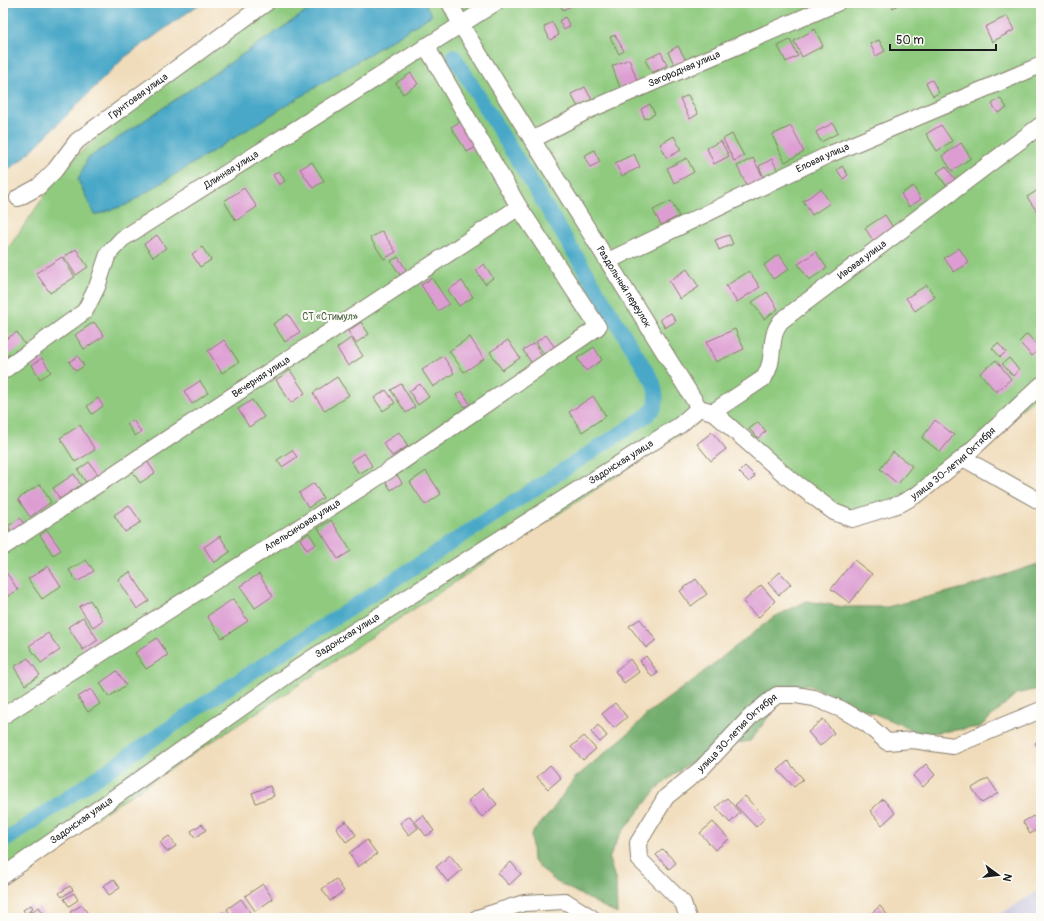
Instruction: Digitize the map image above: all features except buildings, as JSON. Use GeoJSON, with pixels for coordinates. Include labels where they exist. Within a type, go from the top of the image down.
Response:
{"type":"FeatureCollection","features":[{"type":"Feature","properties":{"kind":"street","name":"Грунтовая улица"},"geometry":{"type":"LineString","coordinates":[[18,198],[38,187],[55,170],[77,141],[266,3]]}},
{"type":"Feature","properties":{"kind":"street","name":"Раздольный переулок"},"geometry":{"type":"LineString","coordinates":[[450,3],[461,25],[608,261],[706,410],[785,475],[834,512],[852,519]]}},
{"type":"Feature","properties":{"kind":"street","name":"Длинная улица"},"geometry":{"type":"LineString","coordinates":[[3,371],[85,311],[97,287],[108,254],[122,239],[495,3]]}},
{"type":"Feature","properties":{"kind":"street","name":"Загородная улица"},"geometry":{"type":"LineString","coordinates":[[532,140],[587,111],[837,3]]}},
{"type":"Feature","properties":{"kind":"street"},"geometry":{"type":"LineString","coordinates":[[426,46],[519,207]]}},
{"type":"Feature","properties":{"kind":"street","name":"Еловая улица"},"geometry":{"type":"LineString","coordinates":[[608,261],[828,155],[1041,66]]}},
{"type":"Feature","properties":{"kind":"street","name":"Ивовая улица"},"geometry":{"type":"LineString","coordinates":[[706,410],[764,378],[769,370],[772,360],[775,331],[781,321],[1041,125]]}},
{"type":"Feature","properties":{"kind":"street","name":"Апельсиновая улица"},"geometry":{"type":"LineString","coordinates":[[3,716],[394,467],[598,327],[519,207]]}},
{"type":"Feature","properties":{"kind":"street","name":"Вечерняя улица"},"geometry":{"type":"LineString","coordinates":[[3,547],[519,207]]}},
{"type":"Feature","properties":{"kind":"street","name":"улица 30-летия Октября"},"geometry":{"type":"LineString","coordinates":[[852,519],[909,500],[963,458],[1041,385]]}},
{"type":"Feature","properties":{"kind":"street","name":"Задонская улица"},"geometry":{"type":"LineString","coordinates":[[3,876],[309,660],[706,410]]}},
{"type":"Feature","properties":{"kind":"street"},"geometry":{"type":"LineString","coordinates":[[963,458],[1041,502]]}},
{"type":"Feature","properties":{"kind":"street","name":"улица 30-летия Октября"},"geometry":{"type":"LineString","coordinates":[[688,918],[683,904],[639,859],[638,843],[666,797],[702,768],[753,714],[777,695],[796,695],[814,698],[841,709],[867,724],[888,742],[913,740],[954,746],[1041,710]]}},
{"type":"Feature","properties":{"kind":"street"},"geometry":{"type":"LineString","coordinates":[[477,918],[524,903],[565,901],[592,918]]}},
{"type":"Feature","properties":{"kind":"shaded area"},"geometry":{"type":"Polygon","coordinates":[[[1041,889],[1041,918],[994,918],[1041,889]]]}},
{"type":"Feature","properties":{"kind":"green space","name":"СТ «Стимул»"},"geometry":{"type":"Polygon","coordinates":[[[283,3],[1041,3],[1041,392],[1027,405],[879,513],[846,518],[720,424],[703,419],[3,879],[3,256],[63,169],[150,87],[283,3]]]}},
{"type":"Feature","properties":{"kind":"green space"},"geometry":{"type":"Polygon","coordinates":[[[1041,563],[1041,688],[1016,694],[980,727],[922,734],[806,684],[790,689],[750,741],[714,747],[677,772],[655,791],[619,836],[609,859],[616,882],[617,914],[555,881],[533,861],[531,834],[550,813],[574,779],[631,731],[648,713],[692,681],[772,618],[807,601],[844,607],[887,607],[972,586],[1041,563]]]}},
{"type":"Feature","properties":{"kind":"water"},"geometry":{"type":"Polygon","coordinates":[[[3,3],[201,3],[125,57],[25,157],[3,174],[3,3]]]}},
{"type":"Feature","properties":{"kind":"water"},"geometry":{"type":"Polygon","coordinates":[[[319,3],[425,3],[432,15],[126,205],[95,215],[78,180],[87,159],[319,3]]]}},
{"type":"Feature","properties":{"kind":"waterway"},"geometry":{"type":"LineString","coordinates":[[3,842],[232,685],[633,425],[651,412],[654,408],[656,398],[653,382],[454,56]]}}]}
